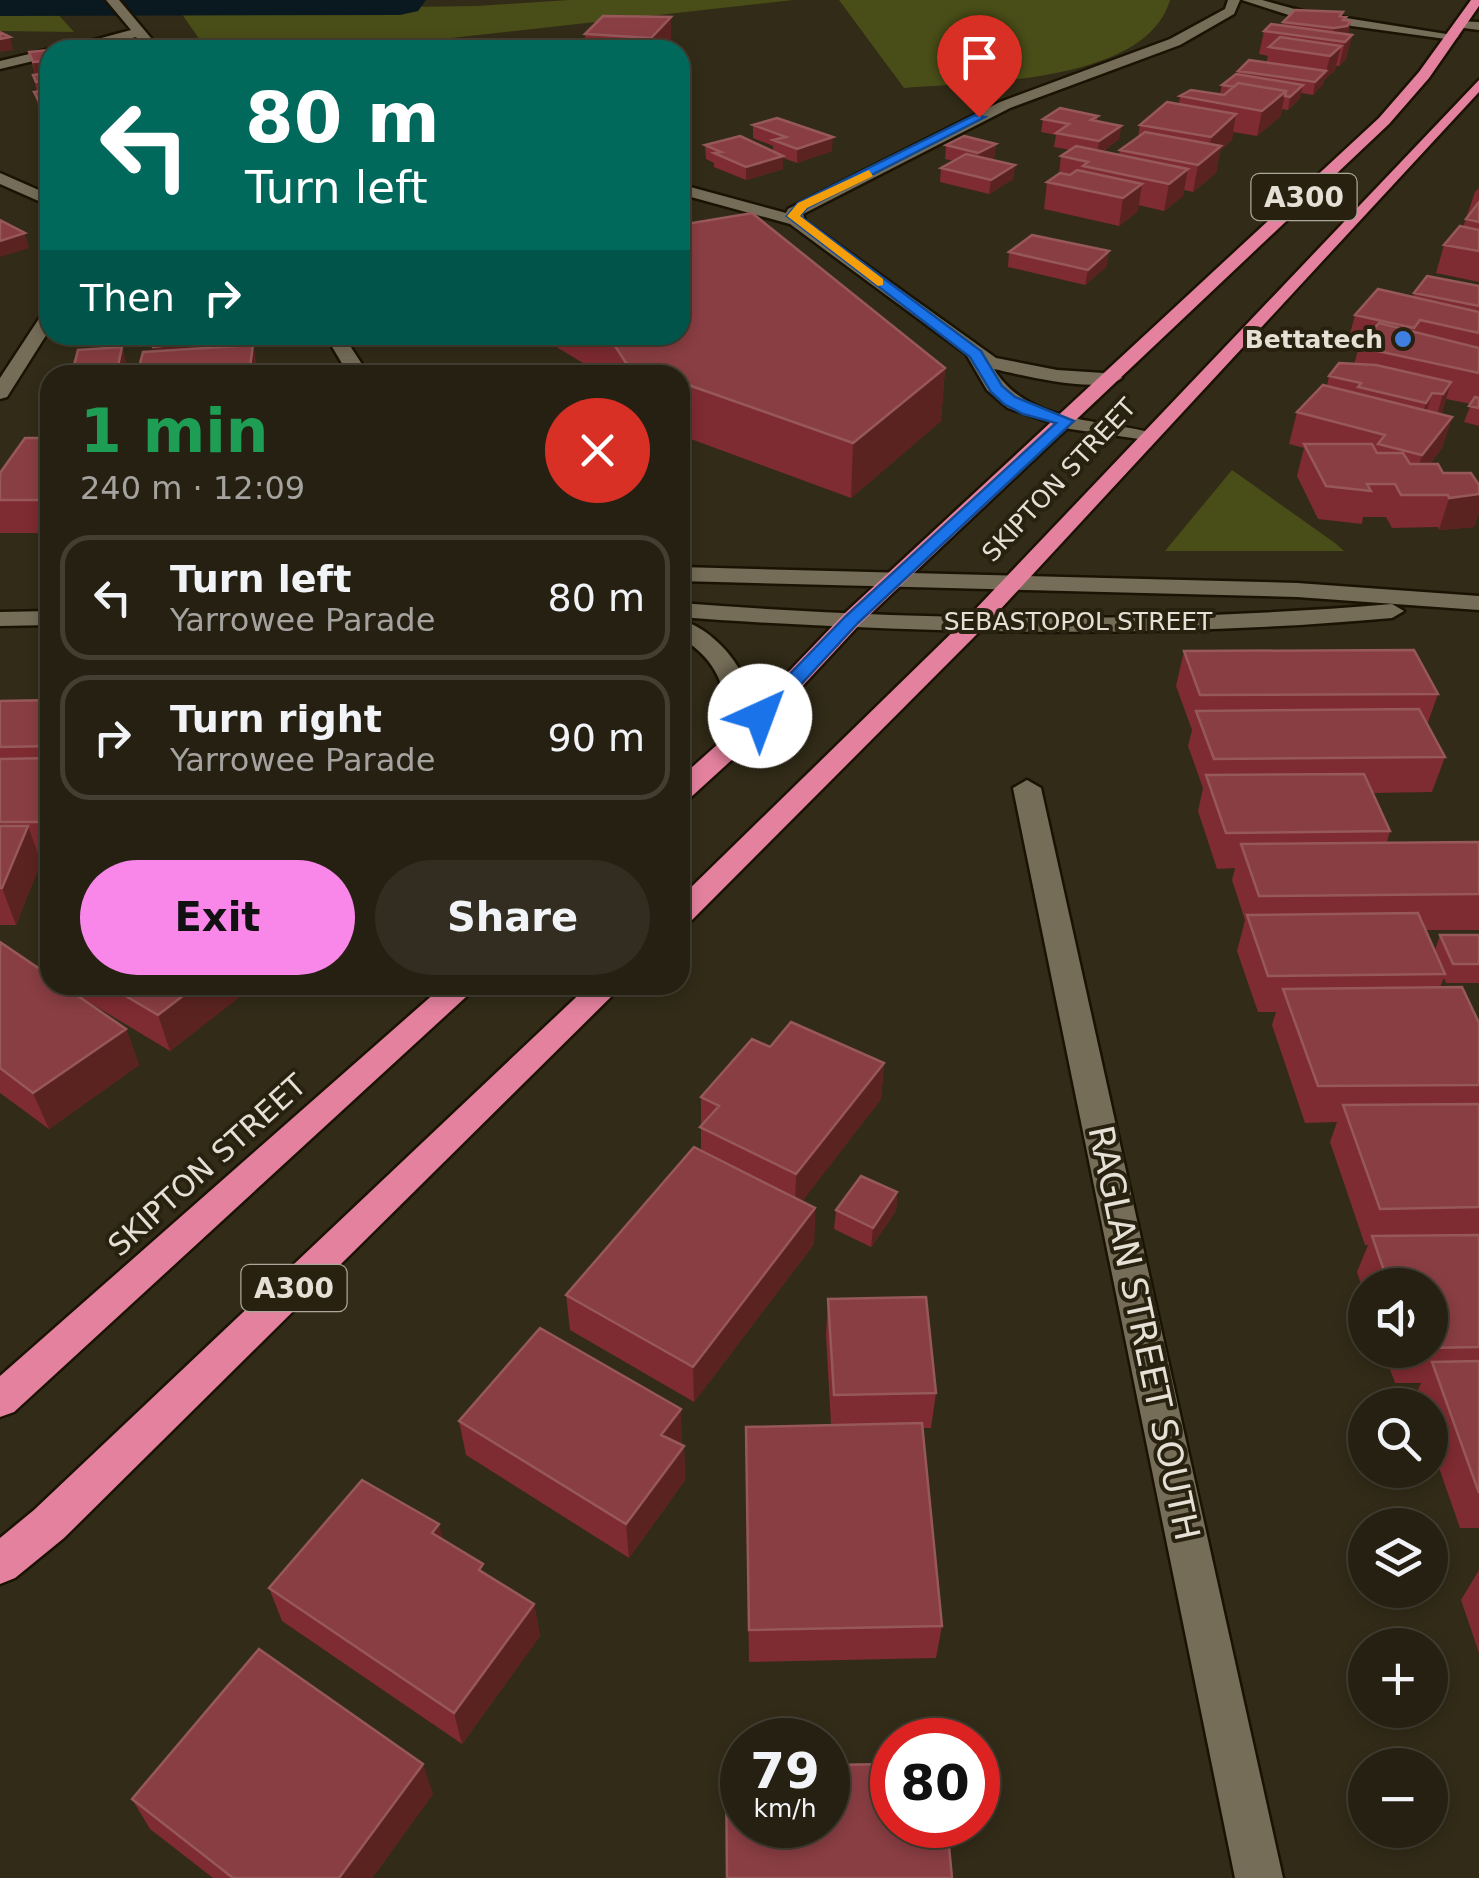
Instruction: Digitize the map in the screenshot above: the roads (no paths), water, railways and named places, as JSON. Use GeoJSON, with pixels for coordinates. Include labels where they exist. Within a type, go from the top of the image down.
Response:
{"type":"FeatureCollection","features":[{"type":"Feature","properties":{"kind":"highway","name":"SKIPTON STREET"},"geometry":{"type":"LineString","coordinates":[[690,783],[738,740],[852,620],[1384,121],[1464,29],[1478,0]]}},
{"type":"Feature","properties":{"kind":"highway","name":"SKIPTON STREET"},"geometry":{"type":"LineString","coordinates":[[690,905],[976,622],[1479,84]]}},
{"type":"Feature","properties":{"kind":"highway","name":"SKIPTON STREET"},"geometry":{"type":"LineString","coordinates":[[0,1400],[453,995]]}},
{"type":"Feature","properties":{"kind":"highway","name":"A300"},"geometry":{"type":"LineString","coordinates":[[0,1564],[49,1524],[598,995]]}},
{"type":"Feature","properties":{"kind":"street"},"geometry":{"type":"LineString","coordinates":[[112,0],[147,40]]}},
{"type":"Feature","properties":{"kind":"street"},"geometry":{"type":"LineString","coordinates":[[796,221],[794,212],[803,205],[992,111],[1164,46],[1233,9],[1234,0]]}},
{"type":"Feature","properties":{"kind":"street"},"geometry":{"type":"LineString","coordinates":[[1248,0],[1308,16]]}},
{"type":"Feature","properties":{"kind":"street"},"geometry":{"type":"LineString","coordinates":[[1214,19],[1252,13],[1464,29]]}},
{"type":"Feature","properties":{"kind":"street"},"geometry":{"type":"LineString","coordinates":[[107,40],[141,32]]}},
{"type":"Feature","properties":{"kind":"street"},"geometry":{"type":"LineString","coordinates":[[0,64],[40,55]]}},
{"type":"Feature","properties":{"kind":"street"},"geometry":{"type":"LineString","coordinates":[[0,178],[40,196]]}},
{"type":"Feature","properties":{"kind":"street"},"geometry":{"type":"LineString","coordinates":[[690,192],[796,221],[996,366],[1023,372],[1112,378]]}},
{"type":"Feature","properties":{"kind":"street"},"geometry":{"type":"LineString","coordinates":[[0,392],[40,330]]}},
{"type":"Feature","properties":{"kind":"street"},"geometry":{"type":"LineString","coordinates":[[976,354],[996,388],[1029,411],[1146,438]]}},
{"type":"Feature","properties":{"kind":"street","name":"SEBASTOPOL STREET"},"geometry":{"type":"LineString","coordinates":[[690,574],[1298,590],[1477,604]]}},
{"type":"Feature","properties":{"kind":"street","name":"SEBASTOPOL STREET"},"geometry":{"type":"LineString","coordinates":[[690,611],[852,620],[1243,622],[1477,604]]}},
{"type":"Feature","properties":{"kind":"street"},"geometry":{"type":"LineString","coordinates":[[0,618],[40,618]]}},
{"type":"Feature","properties":{"kind":"street"},"geometry":{"type":"LineString","coordinates":[[690,633],[715,649],[726,663],[737,692],[738,740]]}},
{"type":"Feature","properties":{"kind":"street","name":"RAGLAN STREET SOUTH"},"geometry":{"type":"LineString","coordinates":[[1027,788],[1259,1878]]}},
{"type":"Feature","properties":{"kind":"waterway"},"geometry":{"type":"LineString","coordinates":[[0,1],[400,0]]}},
{"type":"Feature","properties":{"kind":"place","name":"Bettatech"},"geometry":{"type":"Point","coordinates":[1403,339]}}]}
